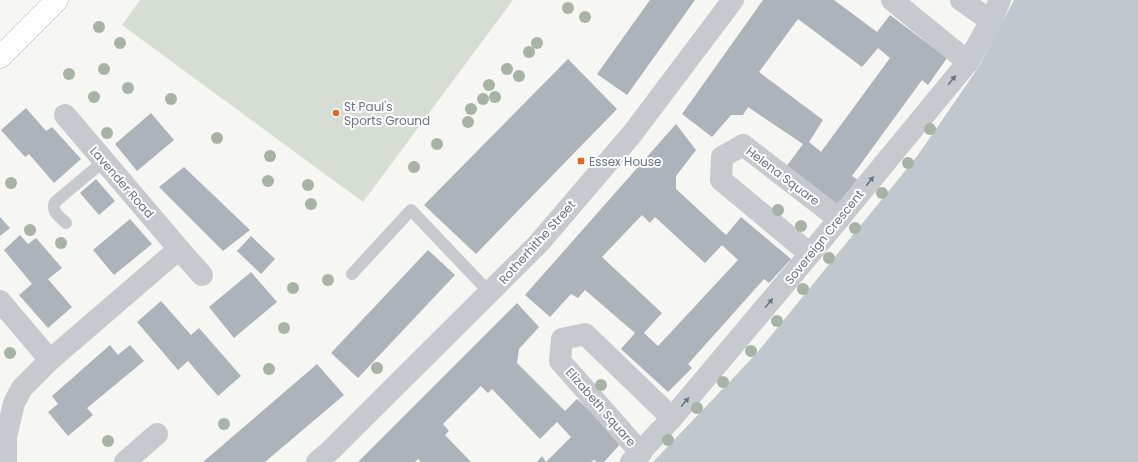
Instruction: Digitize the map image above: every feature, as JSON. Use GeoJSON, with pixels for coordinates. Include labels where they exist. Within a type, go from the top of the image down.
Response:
{"type":"FeatureCollection","features":[{"type":"Feature","properties":{"kind":"main road"},"geometry":{"type":"LineString","coordinates":[[0,57],[57,0]]}},
{"type":"Feature","properties":{"kind":"street","name":"Rotherhithe Street"},"geometry":{"type":"LineString","coordinates":[[316,462],[331,450],[539,243],[632,134],[733,0]]}},
{"type":"Feature","properties":{"kind":"street"},"geometry":{"type":"LineString","coordinates":[[892,0],[968,62]]}},
{"type":"Feature","properties":{"kind":"street"},"geometry":{"type":"LineString","coordinates":[[961,0],[991,21]]}},
{"type":"Feature","properties":{"kind":"street","name":"Sovereign Crescent"},"geometry":{"type":"LineString","coordinates":[[636,458],[672,418],[810,254],[968,62],[991,21],[1000,0]]}},
{"type":"Feature","properties":{"kind":"street","name":"Lavender Road"},"geometry":{"type":"LineString","coordinates":[[65,115],[202,275]]}},
{"type":"Feature","properties":{"kind":"street","name":"Helena Square"},"geometry":{"type":"LineString","coordinates":[[810,254],[721,180],[722,157],[742,145],[839,219]]}},
{"type":"Feature","properties":{"kind":"street"},"geometry":{"type":"LineString","coordinates":[[6,462],[6,437],[14,403],[22,388],[50,360],[179,249]]}},
{"type":"Feature","properties":{"kind":"street"},"geometry":{"type":"LineString","coordinates":[[0,301],[50,360]]}},
{"type":"Feature","properties":{"kind":"street","name":"Elizabeth Square"},"geometry":{"type":"LineString","coordinates":[[636,458],[560,361],[562,338],[585,334],[672,418]]}},
{"type":"Feature","properties":{"kind":"street"},"geometry":{"type":"LineString","coordinates":[[125,462],[157,434]]}},
{"type":"Feature","properties":{"kind":"lane"},"geometry":{"type":"LineString","coordinates":[[66,223],[54,212],[53,207],[55,202],[104,161]]}},
{"type":"Feature","properties":{"kind":"lane"},"geometry":{"type":"LineString","coordinates":[[352,274],[411,210],[490,293]]}},
{"type":"Feature","properties":{"kind":"shaded area","name":"St Paul's Sports Ground"},"geometry":{"type":"Polygon","coordinates":[[[140,0],[513,0],[363,202],[122,25],[140,0]]]}},
{"type":"Feature","properties":{"kind":"shaded area"},"geometry":{"type":"Polygon","coordinates":[[[1014,0],[1138,0],[1138,462],[653,462],[756,354],[918,155],[978,68],[1014,0]]]}},
{"type":"Feature","properties":{"kind":"building"},"geometry":{"type":"Polygon","coordinates":[[[650,0],[695,0],[627,95],[597,74],[650,0]]]}},
{"type":"Feature","properties":{"kind":"building"},"geometry":{"type":"Polygon","coordinates":[[[763,0],[834,0],[877,32],[890,15],[947,58],[928,85],[922,80],[852,176],[861,182],[840,207],[786,167],[803,144],[748,107],[743,115],[731,115],[712,137],[682,114],[763,0]],[[798,19],[759,72],[823,120],[809,142],[821,152],[890,58],[878,48],[862,67],[798,19]]]}},
{"type":"Feature","properties":{"kind":"building"},"geometry":{"type":"Polygon","coordinates":[[[568,59],[617,109],[476,254],[424,205],[568,59]]]}},
{"type":"Feature","properties":{"kind":"building"},"geometry":{"type":"Polygon","coordinates":[[[26,108],[46,131],[52,127],[81,159],[54,183],[29,154],[25,157],[1,130],[26,108]]]}},
{"type":"Feature","properties":{"kind":"building"},"geometry":{"type":"Polygon","coordinates":[[[151,113],[174,140],[137,171],[115,144],[151,113]]]}},
{"type":"Feature","properties":{"kind":"building"},"geometry":{"type":"Polygon","coordinates":[[[676,124],[696,150],[676,176],[676,189],[726,235],[741,217],[791,259],[769,283],[764,279],[688,364],[692,368],[668,392],[621,349],[635,333],[585,290],[578,298],[571,294],[550,317],[525,295],[676,124]],[[642,215],[602,257],[662,313],[644,333],[658,346],[738,260],[722,245],[705,263],[655,217],[650,223],[642,215]]]}},
{"type":"Feature","properties":{"kind":"building"},"geometry":{"type":"Polygon","coordinates":[[[184,167],[250,230],[223,251],[159,187],[184,167]]]}},
{"type":"Feature","properties":{"kind":"building"},"geometry":{"type":"Polygon","coordinates":[[[96,179],[115,201],[99,215],[80,193],[96,179]]]}},
{"type":"Feature","properties":{"kind":"building"},"geometry":{"type":"Polygon","coordinates":[[[0,217],[10,228],[0,236],[0,217]]]}},
{"type":"Feature","properties":{"kind":"building"},"geometry":{"type":"Polygon","coordinates":[[[130,219],[152,244],[114,275],[93,250],[130,219]]]}},
{"type":"Feature","properties":{"kind":"building"},"geometry":{"type":"Polygon","coordinates":[[[20,235],[28,244],[36,238],[62,268],[48,279],[72,307],[48,328],[19,295],[32,284],[4,250],[20,235]]]}},
{"type":"Feature","properties":{"kind":"building"},"geometry":{"type":"Polygon","coordinates":[[[251,236],[275,259],[261,274],[237,251],[251,236]]]}},
{"type":"Feature","properties":{"kind":"building"},"geometry":{"type":"Polygon","coordinates":[[[428,250],[455,275],[358,378],[331,353],[428,250]]]}},
{"type":"Feature","properties":{"kind":"building"},"geometry":{"type":"Polygon","coordinates":[[[251,272],[277,302],[234,338],[209,307],[251,272]]]}},
{"type":"Feature","properties":{"kind":"building"},"geometry":{"type":"Polygon","coordinates":[[[161,301],[191,335],[199,328],[241,376],[218,396],[188,361],[178,370],[137,322],[161,301]]]}},
{"type":"Feature","properties":{"kind":"building"},"geometry":{"type":"Polygon","coordinates":[[[517,303],[539,327],[519,349],[517,363],[565,411],[577,399],[623,441],[604,462],[597,462],[594,460],[591,462],[546,462],[571,437],[557,422],[540,439],[492,389],[488,393],[481,386],[443,424],[449,431],[445,435],[471,462],[421,462],[418,459],[415,462],[358,462],[517,303]]]}},
{"type":"Feature","properties":{"kind":"building"},"geometry":{"type":"Polygon","coordinates":[[[110,345],[118,355],[130,345],[144,361],[87,408],[93,415],[68,436],[48,412],[58,404],[52,396],[110,345]]]}},
{"type":"Feature","properties":{"kind":"building"},"geometry":{"type":"Polygon","coordinates":[[[317,364],[344,395],[265,462],[203,462],[317,364]]]}},
{"type":"Feature","properties":{"kind":"building"},"geometry":{"type":"Polygon","coordinates":[[[542,456],[546,462],[537,462],[542,456]]]}},
{"type":"Feature","properties":{"kind":"place","name":"St Paul's Sports Ground"},"geometry":{"type":"Point","coordinates":[336,113]}},
{"type":"Feature","properties":{"kind":"place","name":"Essex House"},"geometry":{"type":"Point","coordinates":[581,161]}}]}
